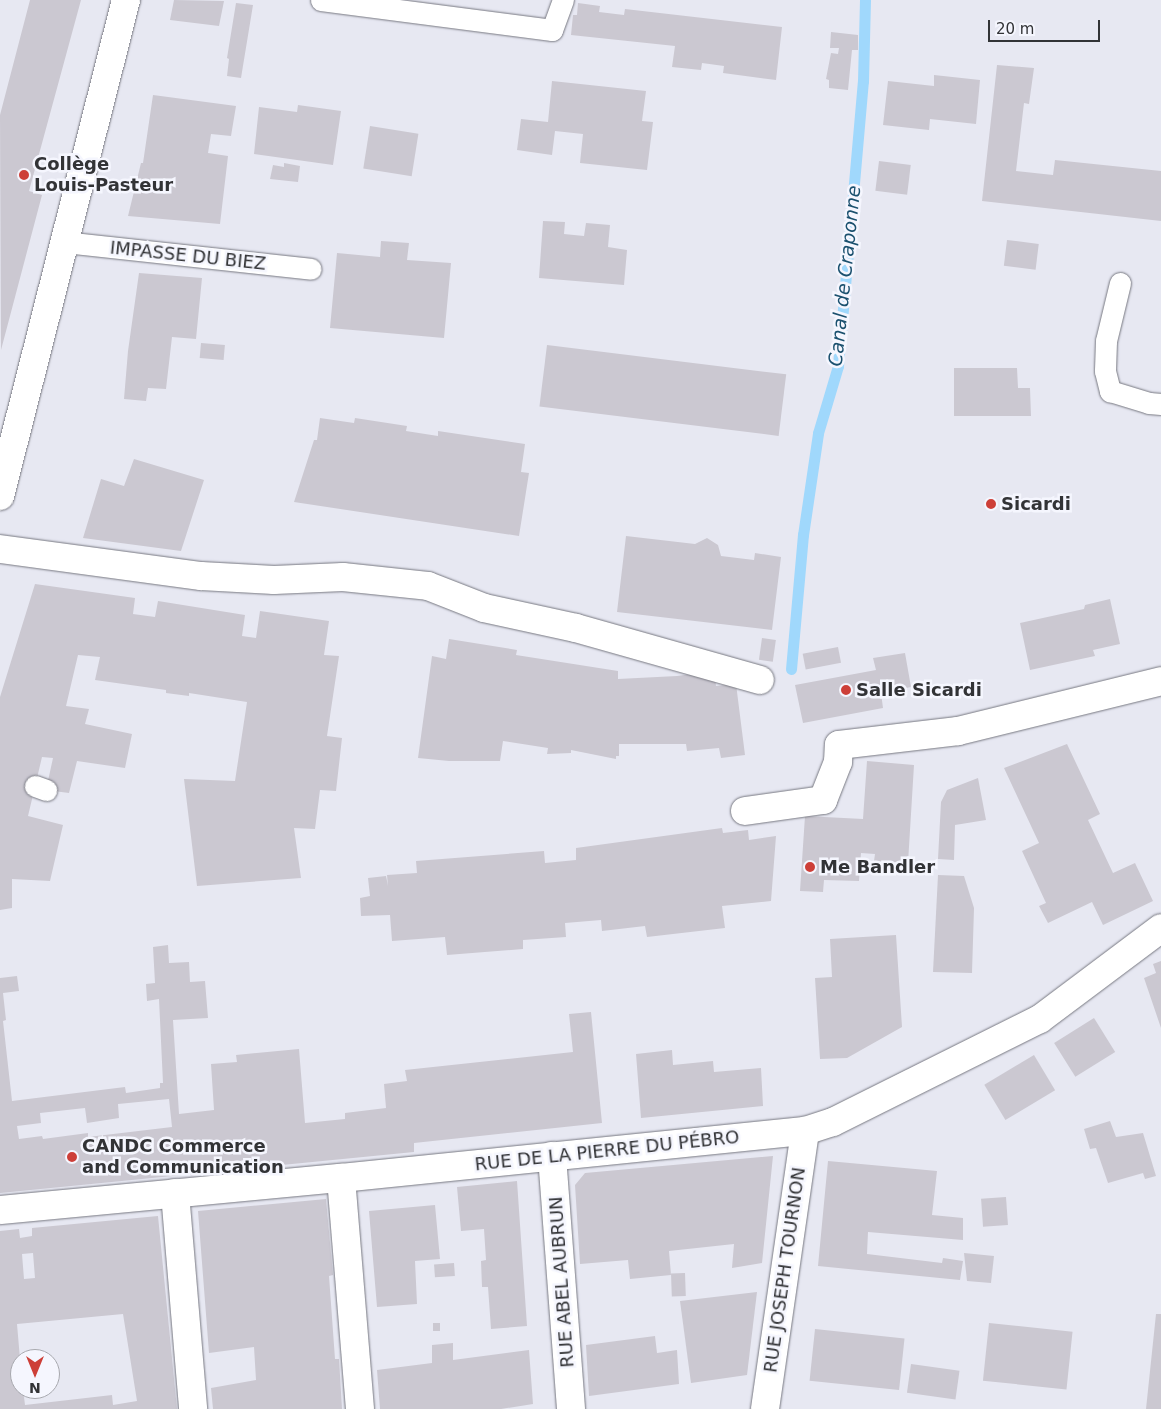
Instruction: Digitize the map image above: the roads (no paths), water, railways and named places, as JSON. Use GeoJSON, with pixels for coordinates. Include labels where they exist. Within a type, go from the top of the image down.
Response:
{"type":"FeatureCollection","features":[{"type":"Feature","properties":{"kind":"street"},"geometry":{"type":"LineString","coordinates":[[0,496],[126,0]]}},
{"type":"Feature","properties":{"kind":"street"},"geometry":{"type":"LineString","coordinates":[[0,549],[201,576],[274,580],[343,577],[428,586],[484,608],[576,628],[760,680]]}},
{"type":"Feature","properties":{"kind":"street"},"geometry":{"type":"LineString","coordinates":[[745,811],[824,800],[838,762],[839,744],[958,731],[1161,681]]}},
{"type":"Feature","properties":{"kind":"street","name":"RUE DE LA PIERRE DU PÉBRO"},"geometry":{"type":"LineString","coordinates":[[0,1210],[805,1131],[832,1122],[1040,1019],[1161,928]]}},
{"type":"Feature","properties":{"kind":"street","name":"RUE JOSEPH TOURNON"},"geometry":{"type":"LineString","coordinates":[[766,1409],[805,1131]]}},
{"type":"Feature","properties":{"kind":"street","name":"RUE ABEL AUBRUN"},"geometry":{"type":"LineString","coordinates":[[552,1156],[571,1409]]}},
{"type":"Feature","properties":{"kind":"street"},"geometry":{"type":"LineString","coordinates":[[341,1178],[360,1409]]}},
{"type":"Feature","properties":{"kind":"street"},"geometry":{"type":"LineString","coordinates":[[175,1193],[192,1409]]}},
{"type":"Feature","properties":{"kind":"lane"},"geometry":{"type":"LineString","coordinates":[[321,0],[552,30],[563,0]]}},
{"type":"Feature","properties":{"kind":"lane","name":"IMPASSE DU BIEZ"},"geometry":{"type":"LineString","coordinates":[[64,242],[311,269]]}},
{"type":"Feature","properties":{"kind":"lane"},"geometry":{"type":"LineString","coordinates":[[1120,283],[1106,342],[1104,372],[1110,392],[1149,403],[1161,404]]}},
{"type":"Feature","properties":{"kind":"waterway","name":"Canal de Craponne"},"geometry":{"type":"LineString","coordinates":[[791,669],[803,535],[818,433],[838,366],[863,81],[865,0]]}},
{"type":"Feature","properties":{"kind":"place","name":"Collège Louis-Pasteur"},"geometry":{"type":"Point","coordinates":[24,175]}},
{"type":"Feature","properties":{"kind":"place","name":"Sicardi"},"geometry":{"type":"Point","coordinates":[991,504]}},
{"type":"Feature","properties":{"kind":"place","name":"Salle Sicardi"},"geometry":{"type":"Point","coordinates":[846,690]}},
{"type":"Feature","properties":{"kind":"place","name":"Me Bandler"},"geometry":{"type":"Point","coordinates":[810,867]}},
{"type":"Feature","properties":{"kind":"place","name":"CANDC Commerce and Communication"},"geometry":{"type":"Point","coordinates":[72,1157]}}]}
